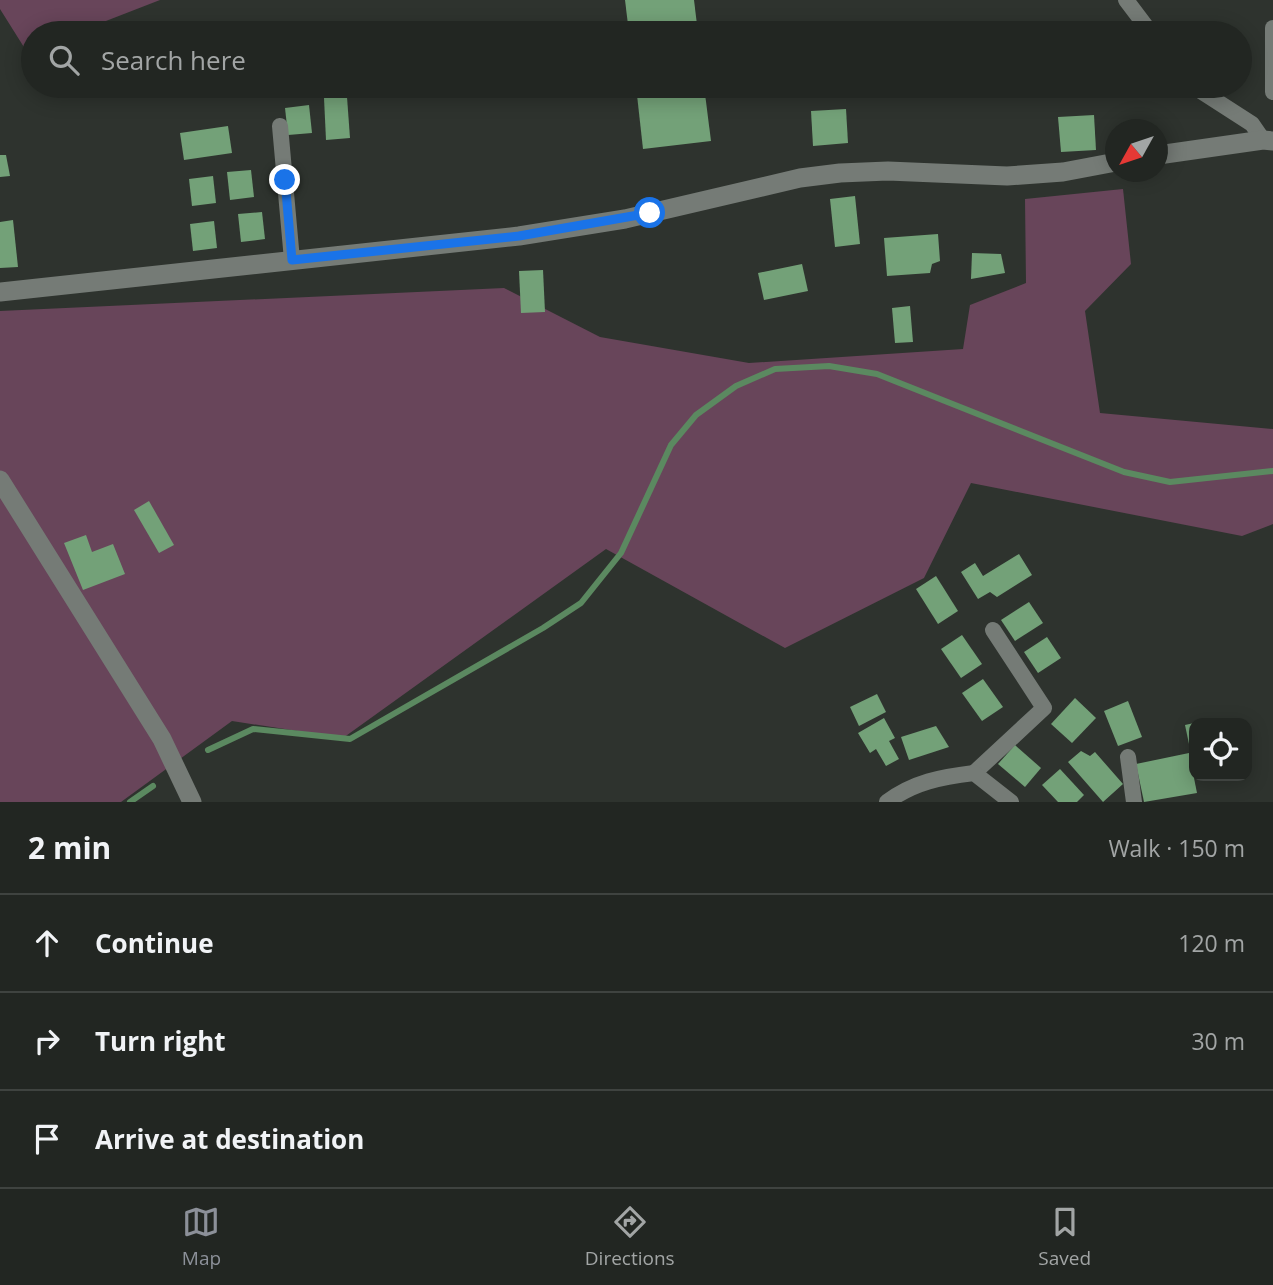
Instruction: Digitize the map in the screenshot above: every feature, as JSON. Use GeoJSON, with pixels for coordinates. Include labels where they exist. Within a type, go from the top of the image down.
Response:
{"type":"FeatureCollection","features":[{"type":"Feature","properties":{"kind":"street"},"geometry":{"type":"LineString","coordinates":[[1126,0],[1142,21]]}},
{"type":"Feature","properties":{"kind":"street"},"geometry":{"type":"LineString","coordinates":[[1273,28],[1273,92]]}},
{"type":"Feature","properties":{"kind":"street"},"geometry":{"type":"LineString","coordinates":[[1212,98],[1252,124],[1268,140]]}},
{"type":"Feature","properties":{"kind":"street"},"geometry":{"type":"LineString","coordinates":[[280,126],[292,260]]}},
{"type":"Feature","properties":{"kind":"street"},"geometry":{"type":"LineString","coordinates":[[1168,154],[1268,140]]}},
{"type":"Feature","properties":{"kind":"street"},"geometry":{"type":"LineString","coordinates":[[0,292],[519,236],[625,219],[800,178],[888,171],[1007,176],[1063,172],[1105,164]]}},
{"type":"Feature","properties":{"kind":"street"},"geometry":{"type":"LineString","coordinates":[[0,480],[162,739],[192,802]]}},
{"type":"Feature","properties":{"kind":"street"},"geometry":{"type":"LineString","coordinates":[[887,802],[916,784],[938,777],[974,773],[1044,708],[993,630]]}},
{"type":"Feature","properties":{"kind":"street"},"geometry":{"type":"LineString","coordinates":[[1128,757],[1134,802]]}},
{"type":"Feature","properties":{"kind":"street"},"geometry":{"type":"LineString","coordinates":[[974,773],[1011,802]]}},
{"type":"Feature","properties":{"kind":"shaded area"},"geometry":{"type":"Polygon","coordinates":[[[0,0],[160,0],[106,21],[21,21],[21,42],[0,9],[0,0]]]}},
{"type":"Feature","properties":{"kind":"shaded area"},"geometry":{"type":"Polygon","coordinates":[[[1123,189],[1131,264],[1085,311],[1100,413],[1273,429],[1273,524],[1242,536],[971,483],[924,578],[785,648],[606,549],[343,738],[232,721],[121,802],[0,802],[0,311],[504,288],[600,337],[749,363],[963,349],[970,305],[1026,283],[1025,199],[1123,189]]]}},
{"type":"Feature","properties":{"kind":"building"},"geometry":{"type":"Polygon","coordinates":[[[625,0],[694,0],[697,21],[628,21],[625,0]]]}},
{"type":"Feature","properties":{"kind":"building"},"geometry":{"type":"Polygon","coordinates":[[[324,98],[347,98],[350,138],[326,140],[324,98]]]}},
{"type":"Feature","properties":{"kind":"building"},"geometry":{"type":"Polygon","coordinates":[[[637,98],[706,98],[711,141],[643,149],[637,98]]]}},
{"type":"Feature","properties":{"kind":"building"},"geometry":{"type":"Polygon","coordinates":[[[309,105],[312,133],[288,135],[285,108],[309,105]]]}},
{"type":"Feature","properties":{"kind":"building"},"geometry":{"type":"Polygon","coordinates":[[[846,109],[848,143],[813,146],[811,111],[846,109]]]}},
{"type":"Feature","properties":{"kind":"building"},"geometry":{"type":"Polygon","coordinates":[[[1094,115],[1096,150],[1061,152],[1058,117],[1094,115]]]}},
{"type":"Feature","properties":{"kind":"building"},"geometry":{"type":"Polygon","coordinates":[[[228,126],[232,153],[184,160],[180,133],[228,126]]]}},
{"type":"Feature","properties":{"kind":"building"},"geometry":{"type":"Polygon","coordinates":[[[0,155],[6,155],[10,176],[0,177],[0,155]]]}},
{"type":"Feature","properties":{"kind":"building"},"geometry":{"type":"Polygon","coordinates":[[[251,170],[254,197],[230,200],[227,172],[251,170]]]}},
{"type":"Feature","properties":{"kind":"building"},"geometry":{"type":"Polygon","coordinates":[[[213,176],[216,203],[192,206],[189,179],[213,176]]]}},
{"type":"Feature","properties":{"kind":"building"},"geometry":{"type":"Polygon","coordinates":[[[855,196],[860,244],[835,247],[830,199],[855,196]]]}},
{"type":"Feature","properties":{"kind":"building"},"geometry":{"type":"Polygon","coordinates":[[[262,212],[265,239],[241,242],[238,214],[262,212]]]}},
{"type":"Feature","properties":{"kind":"building"},"geometry":{"type":"Polygon","coordinates":[[[13,220],[18,267],[0,268],[0,222],[13,220]]]}},
{"type":"Feature","properties":{"kind":"building"},"geometry":{"type":"Polygon","coordinates":[[[214,221],[217,248],[193,251],[190,224],[214,221]]]}},
{"type":"Feature","properties":{"kind":"building"},"geometry":{"type":"Polygon","coordinates":[[[938,234],[940,261],[932,264],[930,273],[887,276],[884,238],[938,234]]]}},
{"type":"Feature","properties":{"kind":"building"},"geometry":{"type":"Polygon","coordinates":[[[972,253],[1001,254],[1005,273],[971,279],[972,253]]]}},
{"type":"Feature","properties":{"kind":"building"},"geometry":{"type":"Polygon","coordinates":[[[802,264],[808,291],[764,300],[758,273],[802,264]]]}},
{"type":"Feature","properties":{"kind":"building"},"geometry":{"type":"Polygon","coordinates":[[[543,270],[545,312],[521,313],[519,271],[543,270]]]}},
{"type":"Feature","properties":{"kind":"building"},"geometry":{"type":"Polygon","coordinates":[[[910,306],[913,342],[895,343],[892,308],[910,306]]]}},
{"type":"Feature","properties":{"kind":"building"},"geometry":{"type":"Polygon","coordinates":[[[149,501],[174,545],[159,553],[134,510],[149,501]]]}},
{"type":"Feature","properties":{"kind":"building"},"geometry":{"type":"Polygon","coordinates":[[[86,535],[92,552],[113,544],[125,574],[83,590],[64,543],[86,535]]]}},
{"type":"Feature","properties":{"kind":"building"},"geometry":{"type":"Polygon","coordinates":[[[1019,554],[1032,575],[997,597],[990,592],[978,599],[961,572],[975,563],[983,576],[1019,554]]]}},
{"type":"Feature","properties":{"kind":"building"},"geometry":{"type":"Polygon","coordinates":[[[936,576],[958,611],[938,624],[916,589],[936,576]]]}},
{"type":"Feature","properties":{"kind":"building"},"geometry":{"type":"Polygon","coordinates":[[[1029,602],[1043,623],[1015,641],[1001,620],[1029,602]]]}},
{"type":"Feature","properties":{"kind":"building"},"geometry":{"type":"Polygon","coordinates":[[[962,635],[982,664],[961,678],[941,649],[962,635]]]}},
{"type":"Feature","properties":{"kind":"building"},"geometry":{"type":"Polygon","coordinates":[[[1047,637],[1061,658],[1038,673],[1024,652],[1047,637]]]}},
{"type":"Feature","properties":{"kind":"building"},"geometry":{"type":"Polygon","coordinates":[[[983,679],[1003,707],[982,721],[962,693],[983,679]]]}},
{"type":"Feature","properties":{"kind":"building"},"geometry":{"type":"Polygon","coordinates":[[[877,694],[886,712],[859,726],[850,707],[877,694]]]}},
{"type":"Feature","properties":{"kind":"building"},"geometry":{"type":"Polygon","coordinates":[[[1075,698],[1096,718],[1072,743],[1051,724],[1075,698]]]}},
{"type":"Feature","properties":{"kind":"building"},"geometry":{"type":"Polygon","coordinates":[[[1128,701],[1142,737],[1118,746],[1104,711],[1128,701]]]}},
{"type":"Feature","properties":{"kind":"building"},"geometry":{"type":"Polygon","coordinates":[[[884,718],[895,738],[889,741],[899,759],[886,766],[876,749],[870,753],[858,733],[884,718]]]}},
{"type":"Feature","properties":{"kind":"building"},"geometry":{"type":"Polygon","coordinates":[[[1189,724],[1189,744],[1185,725],[1189,724]]]}},
{"type":"Feature","properties":{"kind":"building"},"geometry":{"type":"Polygon","coordinates":[[[936,726],[949,747],[909,760],[901,737],[936,726]]]}},
{"type":"Feature","properties":{"kind":"building"},"geometry":{"type":"Polygon","coordinates":[[[1015,745],[1041,768],[1025,787],[998,764],[1015,745]]]}},
{"type":"Feature","properties":{"kind":"building"},"geometry":{"type":"Polygon","coordinates":[[[1081,751],[1090,756],[1095,752],[1123,784],[1103,802],[1068,762],[1081,751]]]}},
{"type":"Feature","properties":{"kind":"building"},"geometry":{"type":"Polygon","coordinates":[[[1189,753],[1189,781],[1195,781],[1197,793],[1144,802],[1136,764],[1189,753]]]}},
{"type":"Feature","properties":{"kind":"building"},"geometry":{"type":"Polygon","coordinates":[[[1060,769],[1084,795],[1077,802],[1058,802],[1042,785],[1060,769]]]}},
{"type":"Feature","properties":{"kind":"waterway"},"geometry":{"type":"LineString","coordinates":[[208,750],[253,729],[350,739],[543,628],[581,603],[621,553],[671,445],[696,415],[736,386],[775,369],[829,366],[877,374],[1124,472],[1170,482],[1273,471]]}},
{"type":"Feature","properties":{"kind":"waterway"},"geometry":{"type":"LineString","coordinates":[[130,802],[153,786]]}},
{"type":"Feature","properties":{"kind":"route"},"geometry":{"type":"LineString","coordinates":[[285,180],[292,260],[519,236],[650,213]]}}]}
